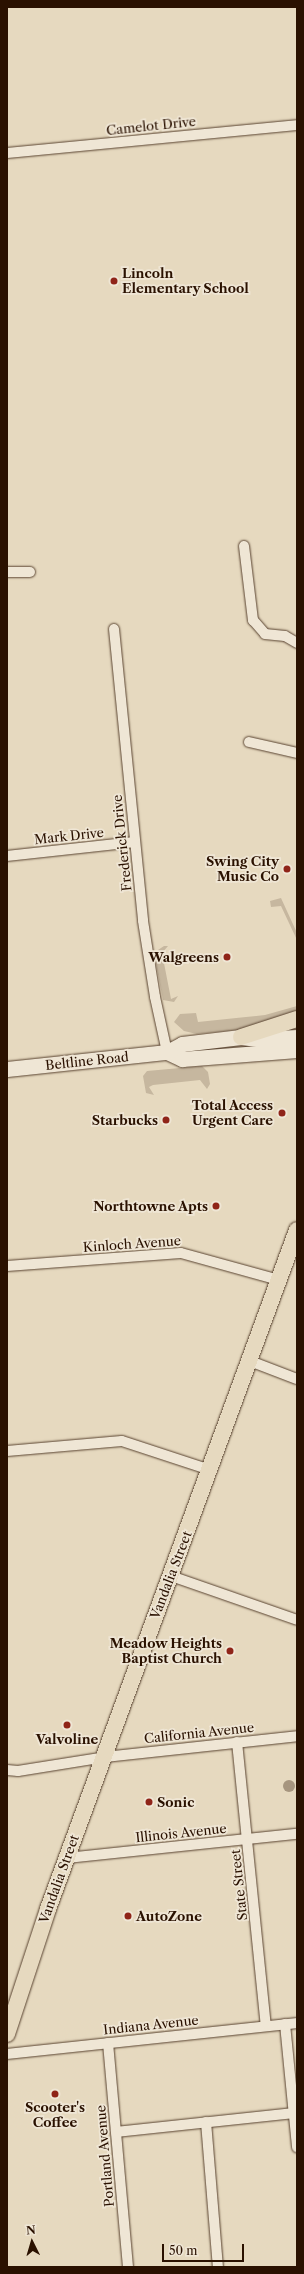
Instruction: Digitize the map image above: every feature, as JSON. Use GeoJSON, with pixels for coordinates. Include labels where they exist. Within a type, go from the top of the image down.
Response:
{"type":"FeatureCollection","features":[{"type":"Feature","properties":{"kind":"main road"},"geometry":{"type":"LineString","coordinates":[[241,1037],[297,1019]]}},
{"type":"Feature","properties":{"kind":"main road","name":"Beltline Road"},"geometry":{"type":"LineString","coordinates":[[7,1070],[167,1052],[182,1044],[241,1037],[258,1039],[297,1037]]}},
{"type":"Feature","properties":{"kind":"main road","name":"Beltline Road"},"geometry":{"type":"LineString","coordinates":[[167,1052],[182,1059],[297,1050]]}},
{"type":"Feature","properties":{"kind":"main road","name":"Vandalia Street"},"geometry":{"type":"LineString","coordinates":[[7,2034],[67,1858],[297,1230]]}},
{"type":"Feature","properties":{"kind":"street","name":"Camelot Drive"},"geometry":{"type":"LineString","coordinates":[[7,154],[297,125]]}},
{"type":"Feature","properties":{"kind":"street"},"geometry":{"type":"LineString","coordinates":[[244,546],[253,620],[265,634],[285,636],[297,643]]}},
{"type":"Feature","properties":{"kind":"street"},"geometry":{"type":"LineString","coordinates":[[7,572],[30,572]]}},
{"type":"Feature","properties":{"kind":"street","name":"Frederick Drive"},"geometry":{"type":"LineString","coordinates":[[114,628],[134,842],[155,997],[167,1052]]}},
{"type":"Feature","properties":{"kind":"street"},"geometry":{"type":"LineString","coordinates":[[249,742],[297,753]]}},
{"type":"Feature","properties":{"kind":"street","name":"Mark Drive"},"geometry":{"type":"LineString","coordinates":[[7,856],[134,842]]}},
{"type":"Feature","properties":{"kind":"street","name":"Kinloch Avenue"},"geometry":{"type":"LineString","coordinates":[[7,1266],[181,1253],[279,1280]]}},
{"type":"Feature","properties":{"kind":"street"},"geometry":{"type":"LineString","coordinates":[[250,1361],[297,1379]]}},
{"type":"Feature","properties":{"kind":"street"},"geometry":{"type":"LineString","coordinates":[[7,1451],[122,1441],[210,1470]]}},
{"type":"Feature","properties":{"kind":"street"},"geometry":{"type":"LineString","coordinates":[[171,1576],[297,1620]]}},
{"type":"Feature","properties":{"kind":"street","name":"California Avenue"},"geometry":{"type":"LineString","coordinates":[[7,1770],[18,1771],[105,1757],[297,1736]]}},
{"type":"Feature","properties":{"kind":"street","name":"State Street"},"geometry":{"type":"LineString","coordinates":[[237,1742],[266,2026]]}},
{"type":"Feature","properties":{"kind":"street","name":"Illinois Avenue"},"geometry":{"type":"LineString","coordinates":[[67,1858],[297,1834]]}},
{"type":"Feature","properties":{"kind":"street","name":"Indiana Avenue"},"geometry":{"type":"LineString","coordinates":[[7,2054],[297,2023]]}},
{"type":"Feature","properties":{"kind":"street"},"geometry":{"type":"LineString","coordinates":[[285,2024],[297,2147]]}},
{"type":"Feature","properties":{"kind":"street","name":"Portland Avenue"},"geometry":{"type":"LineString","coordinates":[[108,2043],[128,2267]]}},
{"type":"Feature","properties":{"kind":"street"},"geometry":{"type":"LineString","coordinates":[[116,2132],[294,2113]]}},
{"type":"Feature","properties":{"kind":"street"},"geometry":{"type":"LineString","coordinates":[[206,2122],[218,2267]]}},
{"type":"Feature","properties":{"kind":"shaded area"},"geometry":{"type":"Polygon","coordinates":[[[281,898],[297,933],[297,940],[281,906],[271,907],[270,901],[281,898]]]}},
{"type":"Feature","properties":{"kind":"shaded area"},"geometry":{"type":"Polygon","coordinates":[[[164,946],[168,946],[162,953],[171,999],[178,996],[174,1002],[163,1000],[155,959],[158,950],[164,946]]]}},
{"type":"Feature","properties":{"kind":"shaded area"},"geometry":{"type":"Polygon","coordinates":[[[297,1006],[297,1015],[249,1029],[197,1034],[184,1031],[174,1022],[180,1014],[196,1013],[198,1022],[265,1015],[297,1006]]]}},
{"type":"Feature","properties":{"kind":"shaded area"},"geometry":{"type":"Polygon","coordinates":[[[202,1066],[208,1072],[210,1084],[207,1089],[200,1080],[153,1085],[149,1087],[154,1095],[146,1093],[143,1076],[147,1071],[202,1066]]]}},
{"type":"Feature","properties":{"kind":"shaded area"},"geometry":{"type":"Polygon","coordinates":[[[287,1780],[291,1780],[295,1786],[291,1792],[287,1792],[283,1788],[283,1784],[287,1780]]]}},
{"type":"Feature","properties":{"kind":"place","name":"Lincoln Elementary School"},"geometry":{"type":"Point","coordinates":[114,281]}},
{"type":"Feature","properties":{"kind":"place","name":"Swing City Music Co"},"geometry":{"type":"Point","coordinates":[287,869]}},
{"type":"Feature","properties":{"kind":"place","name":"Walgreens"},"geometry":{"type":"Point","coordinates":[227,957]}},
{"type":"Feature","properties":{"kind":"place","name":"Total Access Urgent Care"},"geometry":{"type":"Point","coordinates":[282,1113]}},
{"type":"Feature","properties":{"kind":"place","name":"Starbucks"},"geometry":{"type":"Point","coordinates":[166,1120]}},
{"type":"Feature","properties":{"kind":"place","name":"Northtowne Apts"},"geometry":{"type":"Point","coordinates":[216,1206]}},
{"type":"Feature","properties":{"kind":"place","name":"Meadow Heights Baptist Church"},"geometry":{"type":"Point","coordinates":[230,1651]}},
{"type":"Feature","properties":{"kind":"place","name":"Valvoline"},"geometry":{"type":"Point","coordinates":[67,1725]}},
{"type":"Feature","properties":{"kind":"place","name":"Sonic"},"geometry":{"type":"Point","coordinates":[149,1802]}},
{"type":"Feature","properties":{"kind":"place","name":"AutoZone"},"geometry":{"type":"Point","coordinates":[128,1916]}},
{"type":"Feature","properties":{"kind":"place","name":"Scooter's Coffee"},"geometry":{"type":"Point","coordinates":[55,2094]}}]}
